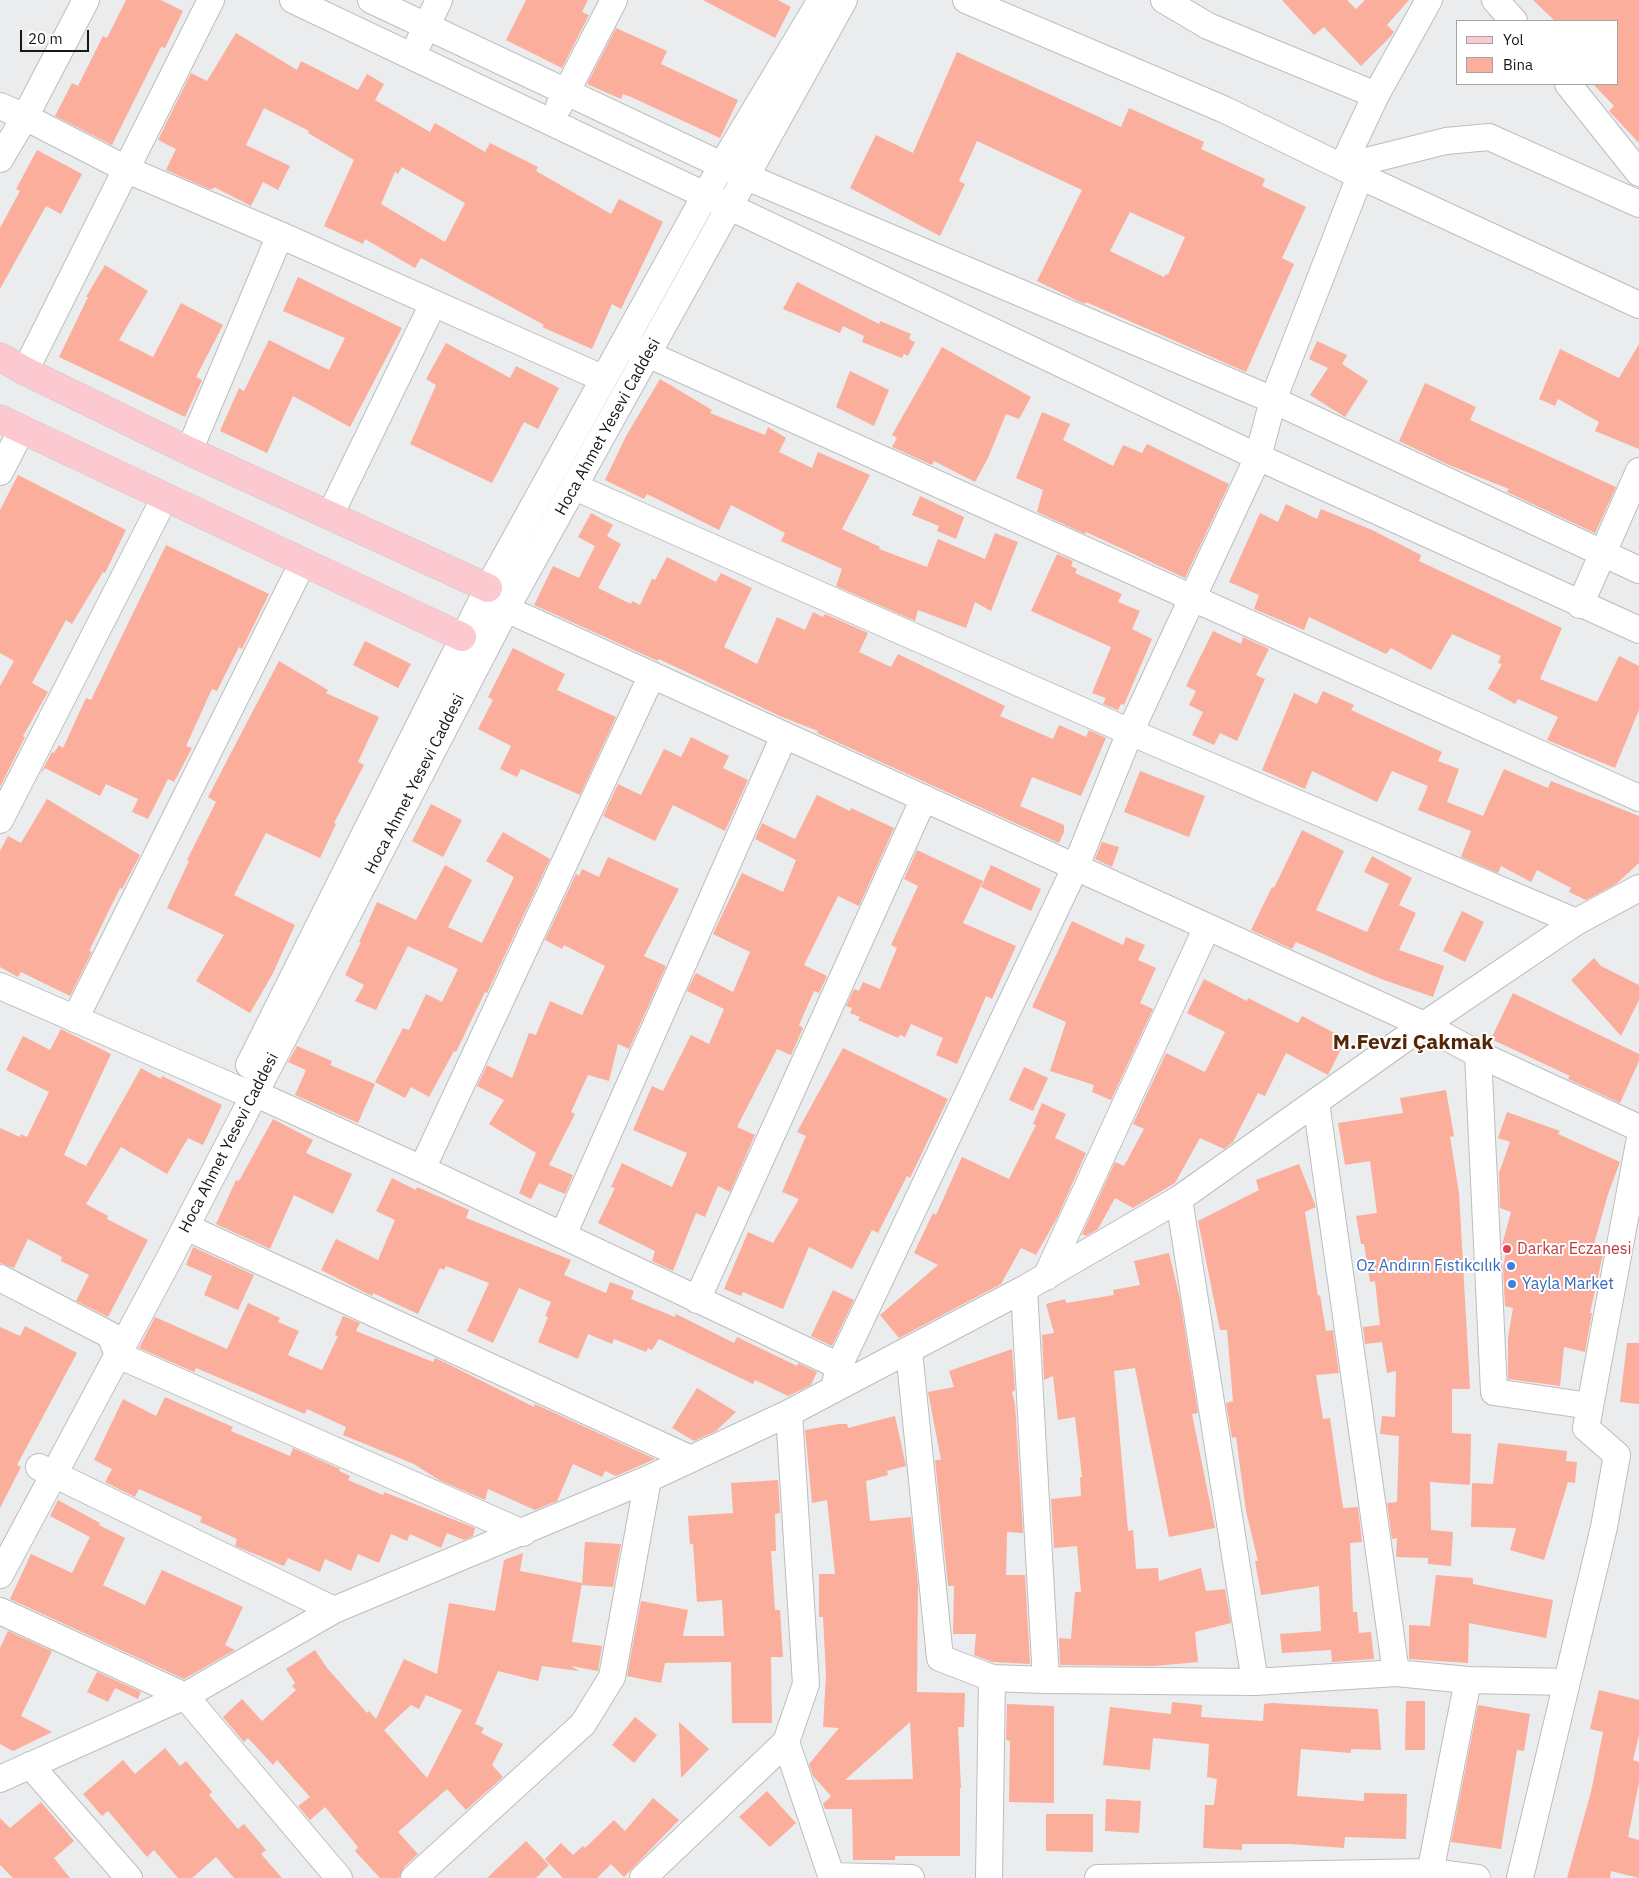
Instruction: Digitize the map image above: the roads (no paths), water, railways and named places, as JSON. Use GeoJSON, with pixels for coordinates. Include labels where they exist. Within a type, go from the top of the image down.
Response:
{"type":"FeatureCollection","features":[{"type":"Feature","properties":{"kind":"main road"},"geometry":{"type":"LineString","coordinates":[[0,356],[25,372],[189,451],[488,588]]}},
{"type":"Feature","properties":{"kind":"main road"},"geometry":{"type":"LineString","coordinates":[[11,424],[462,637]]}},
{"type":"Feature","properties":{"kind":"street"},"geometry":{"type":"LineString","coordinates":[[0,159],[25,117],[86,0]]}},
{"type":"Feature","properties":{"kind":"street"},"geometry":{"type":"LineString","coordinates":[[25,372],[211,0]]}},
{"type":"Feature","properties":{"kind":"street"},"geometry":{"type":"LineString","coordinates":[[293,0],[707,194],[730,207],[1258,457],[1580,605],[1639,630]]}},
{"type":"Feature","properties":{"kind":"street"},"geometry":{"type":"LineString","coordinates":[[371,0],[747,177],[1273,400],[1639,570]]}},
{"type":"Feature","properties":{"kind":"street"},"geometry":{"type":"LineString","coordinates":[[412,56],[439,0]]}},
{"type":"Feature","properties":{"kind":"street"},"geometry":{"type":"LineString","coordinates":[[551,122],[614,0]]}},
{"type":"Feature","properties":{"kind":"street","name":"Hoca Ahmet Yesevi Caddesi"},"geometry":{"type":"LineString","coordinates":[[114,1345],[186,1227],[246,1091],[462,637],[602,378],[624,344],[722,165],[822,0]]}},
{"type":"Feature","properties":{"kind":"street","name":"Hoca Ahmet Yesevi Caddesi"},"geometry":{"type":"LineString","coordinates":[[0,1575],[46,1471],[114,1345],[194,1178],[246,1091],[506,609],[649,355],[797,82],[844,0]]}},
{"type":"Feature","properties":{"kind":"street"},"geometry":{"type":"LineString","coordinates":[[966,0],[1223,109],[1351,171],[1639,305]]}},
{"type":"Feature","properties":{"kind":"street"},"geometry":{"type":"LineString","coordinates":[[1164,0],[1208,26],[1376,94]]}},
{"type":"Feature","properties":{"kind":"street"},"geometry":{"type":"LineString","coordinates":[[833,1392],[839,1366],[1076,866],[1130,732],[1258,457],[1273,400],[1376,94],[1428,0]]}},
{"type":"Feature","properties":{"kind":"street"},"geometry":{"type":"LineString","coordinates":[[1495,0],[1513,20]]}},
{"type":"Feature","properties":{"kind":"street"},"geometry":{"type":"LineString","coordinates":[[1569,85],[1639,173]]}},
{"type":"Feature","properties":{"kind":"street"},"geometry":{"type":"LineString","coordinates":[[0,106],[25,117],[126,170],[280,235],[602,378]]}},
{"type":"Feature","properties":{"kind":"street"},"geometry":{"type":"LineString","coordinates":[[1351,171],[1446,141],[1489,137],[1639,204]]}},
{"type":"Feature","properties":{"kind":"street"},"geometry":{"type":"LineString","coordinates":[[189,451],[280,235]]}},
{"type":"Feature","properties":{"kind":"street"},"geometry":{"type":"LineString","coordinates":[[330,515],[433,304]]}},
{"type":"Feature","properties":{"kind":"street"},"geometry":{"type":"LineString","coordinates":[[624,344],[1193,596],[1639,798]]}},
{"type":"Feature","properties":{"kind":"street"},"geometry":{"type":"LineString","coordinates":[[0,472],[11,424]]}},
{"type":"Feature","properties":{"kind":"street"},"geometry":{"type":"LineString","coordinates":[[1580,605],[1639,471]]}},
{"type":"Feature","properties":{"kind":"street"},"geometry":{"type":"LineString","coordinates":[[574,487],[1130,732],[1576,922]]}},
{"type":"Feature","properties":{"kind":"street"},"geometry":{"type":"LineString","coordinates":[[0,820],[165,497]]}},
{"type":"Feature","properties":{"kind":"street"},"geometry":{"type":"LineString","coordinates":[[76,1020],[303,562]]}},
{"type":"Feature","properties":{"kind":"street"},"geometry":{"type":"LineString","coordinates":[[506,609],[1424,1025],[1478,1054],[1639,1128]]}},
{"type":"Feature","properties":{"kind":"street"},"geometry":{"type":"LineString","coordinates":[[422,1169],[652,676]]}},
{"type":"Feature","properties":{"kind":"street"},"geometry":{"type":"LineString","coordinates":[[562,1236],[784,736]]}},
{"type":"Feature","properties":{"kind":"street"},"geometry":{"type":"LineString","coordinates":[[697,1300],[924,798]]}},
{"type":"Feature","properties":{"kind":"street"},"geometry":{"type":"LineString","coordinates":[[0,1779],[185,1696],[334,1610],[523,1533],[648,1479],[833,1392],[1035,1283],[1179,1199],[1424,1025],[1576,922],[1639,888]]}},
{"type":"Feature","properties":{"kind":"street"},"geometry":{"type":"LineString","coordinates":[[1046,1680],[1035,1283],[1207,927]]}},
{"type":"Feature","properties":{"kind":"street"},"geometry":{"type":"LineString","coordinates":[[0,986],[246,1091],[422,1169],[839,1366]]}},
{"type":"Feature","properties":{"kind":"street"},"geometry":{"type":"LineString","coordinates":[[1478,1054],[1494,1392],[1590,1406]]}},
{"type":"Feature","properties":{"kind":"street"},"geometry":{"type":"LineString","coordinates":[[1316,1102],[1396,1673]]}},
{"type":"Feature","properties":{"kind":"street"},"geometry":{"type":"LineString","coordinates":[[1520,1878],[1604,1528],[1617,1455],[1586,1428],[1639,1143]]}},
{"type":"Feature","properties":{"kind":"street"},"geometry":{"type":"LineString","coordinates":[[1179,1199],[1255,1682]]}},
{"type":"Feature","properties":{"kind":"street"},"geometry":{"type":"LineString","coordinates":[[186,1227],[691,1459]]}},
{"type":"Feature","properties":{"kind":"street"},"geometry":{"type":"LineString","coordinates":[[0,1278],[114,1345],[523,1533]]}},
{"type":"Feature","properties":{"kind":"street"},"geometry":{"type":"LineString","coordinates":[[909,1351],[940,1658],[992,1678],[1255,1682],[1396,1673],[1468,1680],[1567,1682]]}},
{"type":"Feature","properties":{"kind":"street"},"geometry":{"type":"LineString","coordinates":[[643,1878],[786,1742],[806,1684],[789,1413]]}},
{"type":"Feature","properties":{"kind":"street"},"geometry":{"type":"LineString","coordinates":[[46,1471],[334,1610]]}},
{"type":"Feature","properties":{"kind":"street","name":"Hoca Ahmet Yesevi Caddesi"},"geometry":{"type":"LineString","coordinates":[[0,1538],[46,1471]]}},
{"type":"Feature","properties":{"kind":"street"},"geometry":{"type":"LineString","coordinates":[[414,1878],[583,1724],[612,1677],[648,1479]]}},
{"type":"Feature","properties":{"kind":"street"},"geometry":{"type":"LineString","coordinates":[[0,1611],[185,1696],[340,1878]]}},
{"type":"Feature","properties":{"kind":"street"},"geometry":{"type":"LineString","coordinates":[[989,1878],[992,1678]]}},
{"type":"Feature","properties":{"kind":"street"},"geometry":{"type":"LineString","coordinates":[[1430,1875],[1468,1680]]}},
{"type":"Feature","properties":{"kind":"street"},"geometry":{"type":"LineString","coordinates":[[786,1742],[831,1877],[911,1878]]}},
{"type":"Feature","properties":{"kind":"street"},"geometry":{"type":"LineString","coordinates":[[30,1765],[129,1878]]}},
{"type":"Feature","properties":{"kind":"street"},"geometry":{"type":"LineString","coordinates":[[1098,1878],[1430,1875],[1477,1878]]}},
{"type":"Feature","properties":{"kind":"place","name":"Darkar Eczanesi"},"geometry":{"type":"Point","coordinates":[1507,1249]}},
{"type":"Feature","properties":{"kind":"place","name":"Oz Andırın Fıstıkcılık"},"geometry":{"type":"Point","coordinates":[1511,1266]}},
{"type":"Feature","properties":{"kind":"place","name":"Yayla Market"},"geometry":{"type":"Point","coordinates":[1512,1284]}},
{"type":"Feature","properties":{"kind":"district","name":"M.Fevzi Çakmak"},"geometry":{"type":"Point","coordinates":[1413,1043]}}]}
